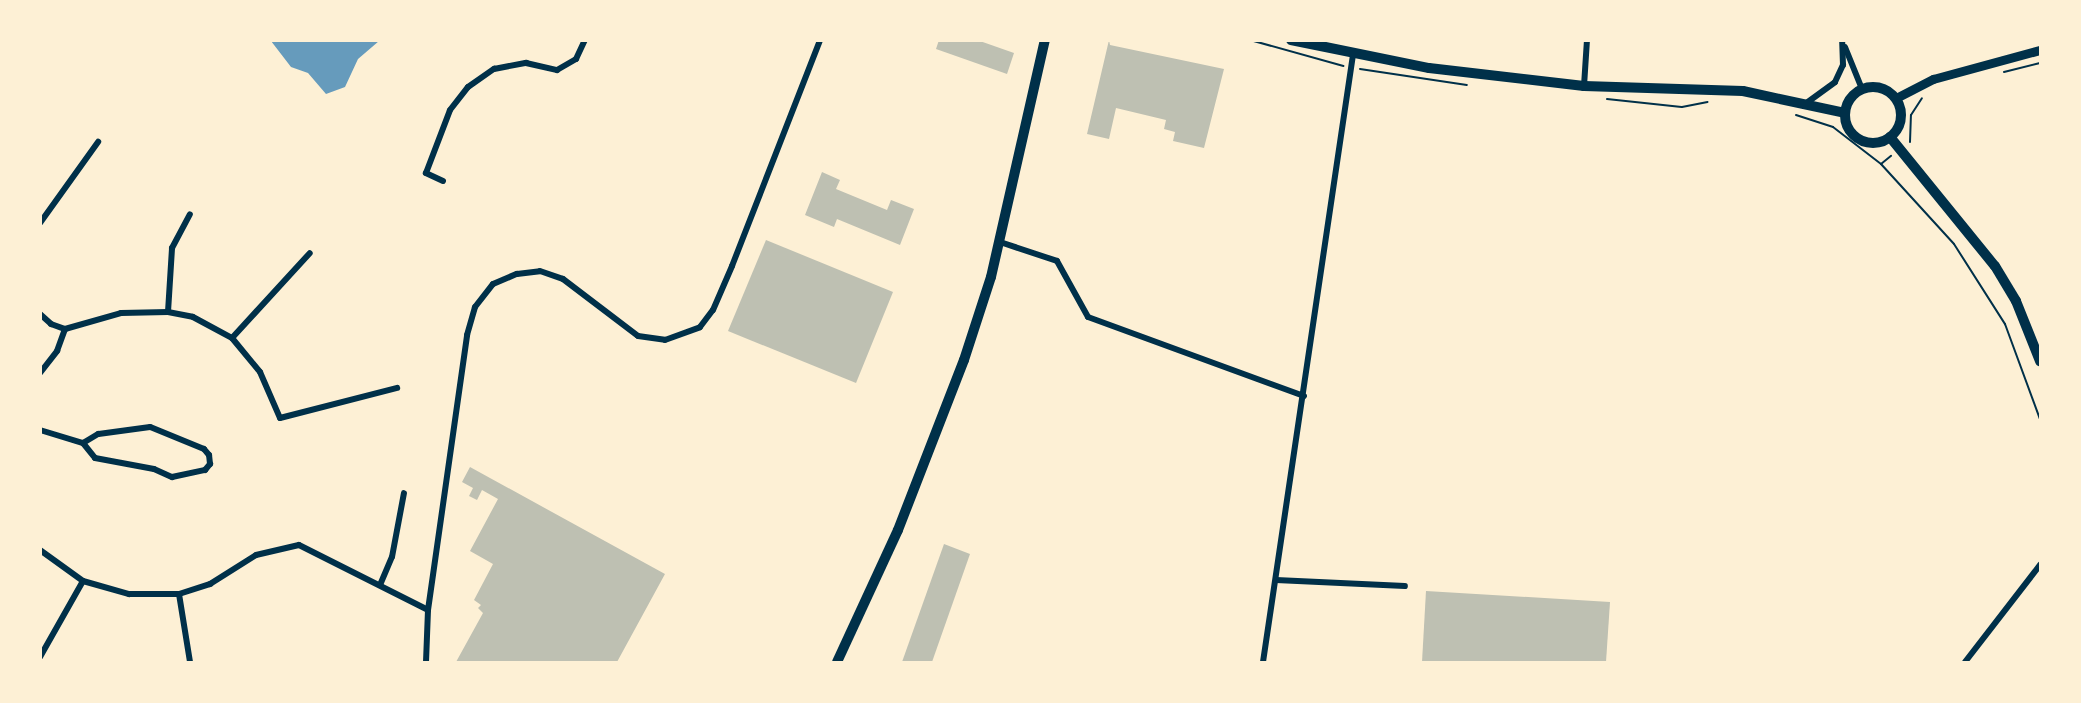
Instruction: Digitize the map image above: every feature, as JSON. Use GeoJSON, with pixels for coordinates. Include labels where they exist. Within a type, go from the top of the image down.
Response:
{"type":"FeatureCollection","features":[{"type":"Feature","properties":{"kind":"main road"},"geometry":{"type":"LineString","coordinates":[[837,663],[898,530],[964,360],[1000,242],[1045,40]]}},
{"type":"Feature","properties":{"kind":"main road"},"geometry":{"type":"LineString","coordinates":[[1292,41],[1353,55],[1584,86],[1743,91],[1845,113]]}},
{"type":"Feature","properties":{"kind":"main road"},"geometry":{"type":"LineString","coordinates":[[1881,88],[1896,98],[1900,123],[1890,137],[1864,141],[1850,130],[1845,113],[1850,99],[1862,89],[1881,88]]}},
{"type":"Feature","properties":{"kind":"main road"},"geometry":{"type":"LineString","coordinates":[[1890,137],[1995,266],[2016,301],[2040,361]]}},
{"type":"Feature","properties":{"kind":"street"},"geometry":{"type":"LineString","coordinates":[[443,180],[426,173],[450,110],[468,87],[494,69],[526,63],[557,70],[576,59],[585,40]]}},
{"type":"Feature","properties":{"kind":"street"},"geometry":{"type":"LineString","coordinates":[[426,663],[428,610],[467,335],[475,307],[493,284],[517,273],[540,271],[563,279],[638,336],[665,340],[700,327],[713,310],[732,266],[819,40]]}},
{"type":"Feature","properties":{"kind":"street"},"geometry":{"type":"LineString","coordinates":[[1584,86],[1587,40]]}},
{"type":"Feature","properties":{"kind":"street"},"geometry":{"type":"LineString","coordinates":[[1842,41],[1862,89]]}},
{"type":"Feature","properties":{"kind":"street"},"geometry":{"type":"LineString","coordinates":[[1804,105],[1835,82],[1844,65],[1842,41]]}},
{"type":"Feature","properties":{"kind":"street"},"geometry":{"type":"LineString","coordinates":[[1896,98],[1932,79],[2040,50]]}},
{"type":"Feature","properties":{"kind":"street"},"geometry":{"type":"LineString","coordinates":[[1263,663],[1353,55]]}},
{"type":"Feature","properties":{"kind":"street"},"geometry":{"type":"LineString","coordinates":[[40,223],[98,142]]}},
{"type":"Feature","properties":{"kind":"street"},"geometry":{"type":"LineString","coordinates":[[168,312],[172,248],[190,214]]}},
{"type":"Feature","properties":{"kind":"street"},"geometry":{"type":"LineString","coordinates":[[1000,242],[1057,261],[1088,317],[1304,396]]}},
{"type":"Feature","properties":{"kind":"street"},"geometry":{"type":"LineString","coordinates":[[232,338],[310,253]]}},
{"type":"Feature","properties":{"kind":"street"},"geometry":{"type":"LineString","coordinates":[[40,314],[51,324],[65,328],[121,313],[168,312],[193,317],[232,338],[260,372],[280,418],[397,388]]}},
{"type":"Feature","properties":{"kind":"street"},"geometry":{"type":"LineString","coordinates":[[40,373],[57,351],[65,328]]}},
{"type":"Feature","properties":{"kind":"street"},"geometry":{"type":"LineString","coordinates":[[40,430],[83,443],[95,458],[154,469],[172,477],[205,470],[210,464],[209,455],[204,449],[150,427],[98,434],[83,443]]}},
{"type":"Feature","properties":{"kind":"street"},"geometry":{"type":"LineString","coordinates":[[380,585],[392,557],[404,493]]}},
{"type":"Feature","properties":{"kind":"street"},"geometry":{"type":"LineString","coordinates":[[40,550],[83,581],[129,594],[179,594],[210,584],[256,555],[299,545],[428,610]]}},
{"type":"Feature","properties":{"kind":"street"},"geometry":{"type":"LineString","coordinates":[[1965,663],[2040,565]]}},
{"type":"Feature","properties":{"kind":"street"},"geometry":{"type":"LineString","coordinates":[[1276,580],[1405,586]]}},
{"type":"Feature","properties":{"kind":"street"},"geometry":{"type":"LineString","coordinates":[[40,657],[83,581]]}},
{"type":"Feature","properties":{"kind":"street"},"geometry":{"type":"LineString","coordinates":[[179,594],[190,663]]}},
{"type":"Feature","properties":{"kind":"path"},"geometry":{"type":"LineString","coordinates":[[1250,40],[1284,52]]}},
{"type":"Feature","properties":{"kind":"path"},"geometry":{"type":"LineString","coordinates":[[1623,102],[1682,107],[1710,102]]}},
{"type":"Feature","properties":{"kind":"path"},"geometry":{"type":"LineString","coordinates":[[1899,150],[1910,142],[1911,115],[1917,103]]}},
{"type":"Feature","properties":{"kind":"path"},"geometry":{"type":"LineString","coordinates":[[1791,112],[1811,123],[1833,127],[1876,159],[1954,244],[2005,324],[2040,418]]}},
{"type":"Feature","properties":{"kind":"water"},"geometry":{"type":"Polygon","coordinates":[[[271,41],[379,41],[358,59],[345,87],[326,94],[308,73],[291,67],[271,41]]]}},
{"type":"Feature","properties":{"kind":"building"},"geometry":{"type":"Polygon","coordinates":[[[939,40],[977,40],[1014,53],[1007,74],[936,49],[939,40]]]}},
{"type":"Feature","properties":{"kind":"building"},"geometry":{"type":"Polygon","coordinates":[[[1109,40],[1110,45],[1224,69],[1204,148],[1173,141],[1175,132],[1164,129],[1166,120],[1116,108],[1109,139],[1087,134],[1109,40]]]}},
{"type":"Feature","properties":{"kind":"building"},"geometry":{"type":"Polygon","coordinates":[[[822,172],[840,180],[836,189],[887,210],[891,200],[914,209],[900,245],[837,219],[834,227],[805,215],[822,172]]]}},
{"type":"Feature","properties":{"kind":"building"},"geometry":{"type":"Polygon","coordinates":[[[766,240],[893,292],[856,383],[728,331],[766,240]]]}},
{"type":"Feature","properties":{"kind":"building"},"geometry":{"type":"Polygon","coordinates":[[[470,467],[665,574],[617,662],[456,662],[483,613],[478,608],[481,605],[474,600],[493,564],[470,551],[498,499],[482,490],[477,500],[469,496],[473,488],[462,482],[470,467]]]}},
{"type":"Feature","properties":{"kind":"building"},"geometry":{"type":"Polygon","coordinates":[[[944,544],[970,554],[932,662],[902,662],[944,544]]]}},
{"type":"Feature","properties":{"kind":"building"},"geometry":{"type":"Polygon","coordinates":[[[1426,591],[1610,602],[1606,662],[1422,662],[1426,591]]]}}]}
